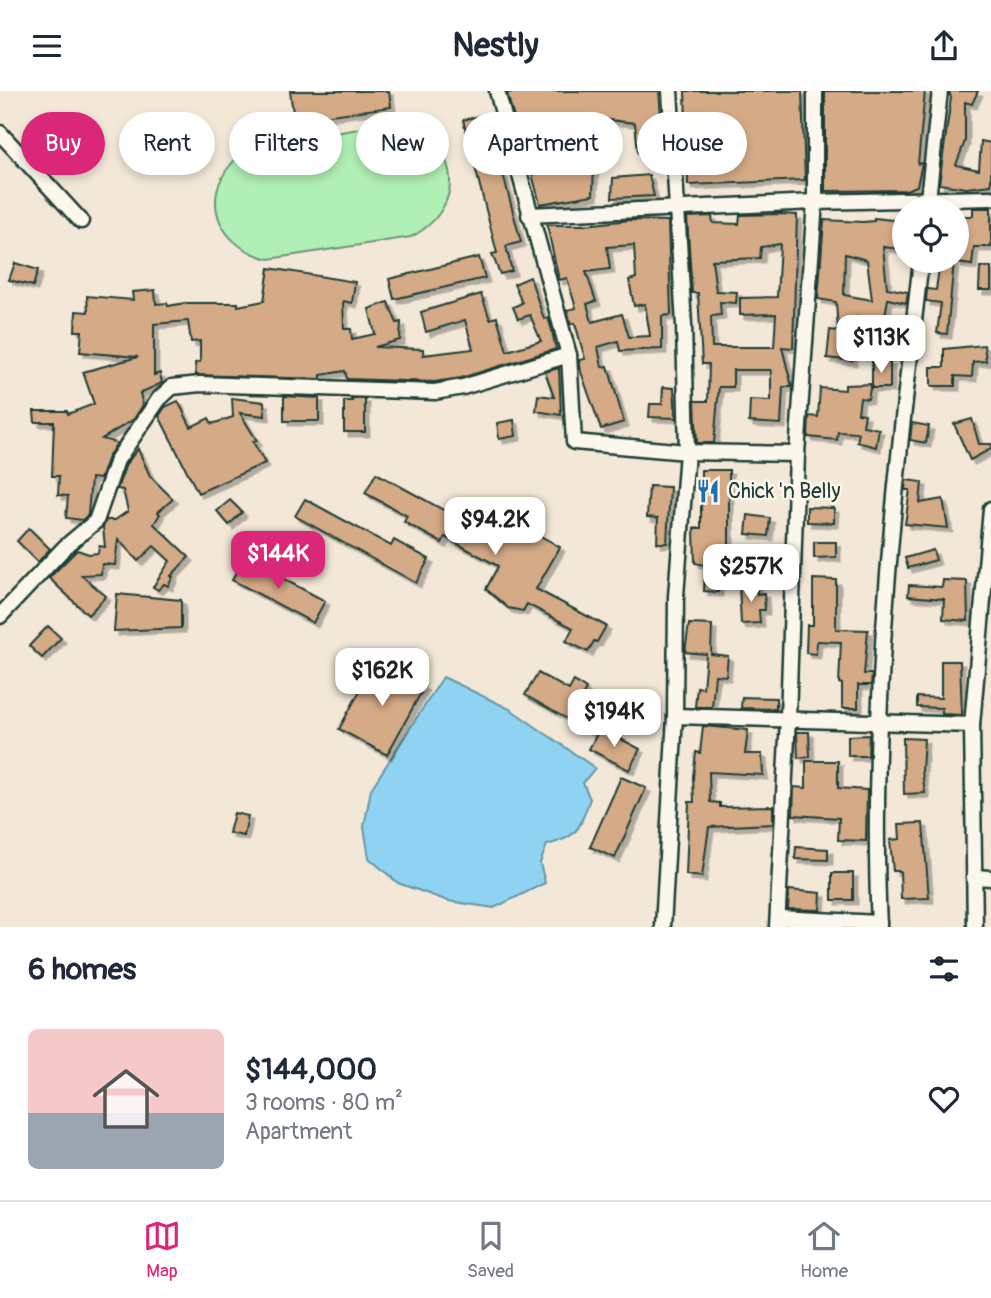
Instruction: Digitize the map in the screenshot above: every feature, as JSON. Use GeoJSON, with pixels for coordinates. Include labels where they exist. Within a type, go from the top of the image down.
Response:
{"type":"FeatureCollection","features":[{"type":"Feature","properties":{"kind":"street"},"geometry":{"type":"LineString","coordinates":[[497,91],[569,355],[574,442],[687,452],[797,454]]}},
{"type":"Feature","properties":{"kind":"street"},"geometry":{"type":"LineString","coordinates":[[663,927],[676,716],[676,596],[687,452],[684,325],[670,91]]}},
{"type":"Feature","properties":{"kind":"street"},"geometry":{"type":"LineString","coordinates":[[815,91],[815,202],[797,454],[788,719],[777,923],[879,925],[878,723],[890,526],[920,273]]}},
{"type":"Feature","properties":{"kind":"street"},"geometry":{"type":"LineString","coordinates":[[928,196],[940,91]]}},
{"type":"Feature","properties":{"kind":"street"},"geometry":{"type":"LineString","coordinates":[[0,132],[81,221]]}},
{"type":"Feature","properties":{"kind":"street"},"geometry":{"type":"LineString","coordinates":[[969,200],[991,198]]}},
{"type":"Feature","properties":{"kind":"street"},"geometry":{"type":"LineString","coordinates":[[529,215],[815,202],[892,203]]}},
{"type":"Feature","properties":{"kind":"street"},"geometry":{"type":"LineString","coordinates":[[0,616],[65,547],[96,521],[117,460],[159,399],[172,387],[200,384],[435,392],[463,387],[569,355]]}},
{"type":"Feature","properties":{"kind":"street"},"geometry":{"type":"LineString","coordinates":[[975,927],[972,725],[991,509]]}},
{"type":"Feature","properties":{"kind":"street"},"geometry":{"type":"LineString","coordinates":[[676,716],[972,725]]}},
{"type":"Feature","properties":{"kind":"street"},"geometry":{"type":"LineString","coordinates":[[974,877],[991,877]]}},
{"type":"Feature","properties":{"kind":"green space"},"geometry":{"type":"Polygon","coordinates":[[[356,129],[356,175],[449,175],[449,170],[450,188],[444,206],[431,223],[411,237],[269,259],[248,251],[233,240],[222,226],[217,211],[217,194],[222,178],[229,168],[229,175],[342,175],[342,132],[356,129]]]}},
{"type":"Feature","properties":{"kind":"water"},"geometry":{"type":"Polygon","coordinates":[[[443,677],[510,709],[595,768],[583,783],[590,799],[580,825],[572,835],[547,845],[540,863],[545,883],[494,908],[448,901],[398,883],[369,858],[364,827],[371,789],[443,677]]]}},
{"type":"Feature","properties":{"kind":"building"},"geometry":{"type":"Polygon","coordinates":[[[290,91],[389,91],[391,107],[342,114],[293,112],[290,91]]]}},
{"type":"Feature","properties":{"kind":"building"},"geometry":{"type":"Polygon","coordinates":[[[517,91],[659,91],[661,112],[637,112],[637,143],[635,123],[623,122],[623,112],[512,112],[507,93],[517,91]]]}},
{"type":"Feature","properties":{"kind":"building"},"geometry":{"type":"Polygon","coordinates":[[[685,91],[802,91],[805,180],[688,185],[688,175],[747,175],[747,112],[686,112],[685,91]]]}},
{"type":"Feature","properties":{"kind":"building"},"geometry":{"type":"Polygon","coordinates":[[[825,91],[925,91],[918,164],[922,163],[917,186],[906,190],[825,191],[825,91]]]}},
{"type":"Feature","properties":{"kind":"building"},"geometry":{"type":"Polygon","coordinates":[[[949,91],[978,91],[972,104],[965,102],[965,141],[956,165],[979,170],[981,141],[991,143],[991,185],[966,188],[939,184],[951,98],[949,91]]]}},
{"type":"Feature","properties":{"kind":"building"},"geometry":{"type":"Polygon","coordinates":[[[477,175],[503,175],[521,242],[506,246],[512,271],[500,274],[492,254],[497,253],[477,175]]]}},
{"type":"Feature","properties":{"kind":"building"},"geometry":{"type":"Polygon","coordinates":[[[532,175],[594,175],[593,195],[540,204],[532,175]]]}},
{"type":"Feature","properties":{"kind":"building"},"geometry":{"type":"Polygon","coordinates":[[[649,175],[654,196],[612,198],[613,178],[649,175]]]}},
{"type":"Feature","properties":{"kind":"building"},"geometry":{"type":"Polygon","coordinates":[[[973,208],[991,208],[991,247],[974,247],[972,265],[969,265],[969,216],[973,216],[973,208]]]}},
{"type":"Feature","properties":{"kind":"building"},"geometry":{"type":"Polygon","coordinates":[[[740,215],[797,215],[793,348],[782,347],[792,387],[783,387],[781,424],[749,422],[750,400],[771,401],[771,370],[733,370],[733,387],[719,387],[714,443],[697,443],[695,401],[708,401],[709,364],[702,364],[698,293],[692,293],[687,217],[712,216],[713,223],[739,224],[740,215]],[[780,244],[761,247],[760,258],[712,260],[716,291],[737,292],[736,303],[720,302],[721,315],[711,316],[712,347],[774,347],[776,314],[740,315],[740,298],[777,297],[780,244]]]}},
{"type":"Feature","properties":{"kind":"building"},"geometry":{"type":"Polygon","coordinates":[[[874,218],[892,220],[892,248],[883,247],[887,288],[908,292],[906,303],[888,299],[884,322],[857,317],[852,361],[827,358],[830,330],[838,331],[836,302],[818,299],[824,220],[874,221],[874,218]],[[845,254],[844,295],[872,300],[867,260],[845,254]]]}},
{"type":"Feature","properties":{"kind":"building"},"geometry":{"type":"Polygon","coordinates":[[[630,220],[668,221],[671,315],[662,316],[662,349],[620,351],[618,341],[598,347],[602,367],[608,366],[624,422],[601,429],[581,372],[579,360],[585,359],[575,323],[571,324],[567,310],[576,308],[567,278],[559,280],[547,225],[585,225],[630,220]],[[634,245],[607,247],[610,269],[586,272],[596,301],[587,304],[592,322],[622,314],[629,337],[650,336],[645,304],[634,306],[629,280],[636,278],[634,245]]]}},
{"type":"Feature","properties":{"kind":"building"},"geometry":{"type":"Polygon","coordinates":[[[479,257],[485,278],[394,299],[389,279],[479,257]]]}},
{"type":"Feature","properties":{"kind":"building"},"geometry":{"type":"Polygon","coordinates":[[[15,263],[38,270],[33,286],[9,280],[15,263]]]}},
{"type":"Feature","properties":{"kind":"building"},"geometry":{"type":"Polygon","coordinates":[[[980,267],[991,267],[991,290],[979,290],[980,267]]]}},
{"type":"Feature","properties":{"kind":"building"},"geometry":{"type":"Polygon","coordinates":[[[269,268],[355,282],[352,303],[343,301],[344,329],[351,329],[352,339],[375,334],[369,309],[388,302],[397,323],[401,322],[400,340],[375,347],[423,349],[423,355],[473,349],[465,320],[426,332],[421,312],[481,294],[490,319],[497,317],[507,351],[541,341],[530,315],[518,319],[513,307],[522,303],[514,284],[530,277],[544,319],[548,318],[556,349],[461,378],[434,382],[347,379],[345,371],[321,375],[321,379],[196,375],[195,363],[200,362],[200,341],[191,342],[188,321],[154,324],[154,375],[160,373],[162,383],[140,393],[143,405],[134,419],[102,439],[117,443],[108,457],[100,479],[91,478],[88,515],[82,520],[66,518],[68,496],[58,495],[59,476],[52,476],[54,422],[35,422],[34,411],[67,411],[68,414],[94,404],[83,372],[138,357],[80,352],[82,331],[75,331],[76,311],[88,312],[87,296],[133,300],[132,292],[155,290],[156,304],[167,303],[168,306],[185,303],[238,303],[238,306],[264,301],[269,268]]]}},
{"type":"Feature","properties":{"kind":"building"},"geometry":{"type":"Polygon","coordinates":[[[938,273],[953,273],[947,334],[937,333],[941,303],[926,301],[927,289],[936,290],[938,273]]]}},
{"type":"Feature","properties":{"kind":"building"},"geometry":{"type":"Polygon","coordinates":[[[984,345],[986,361],[973,362],[972,377],[955,376],[955,386],[931,386],[931,367],[944,367],[944,349],[984,345]]]}},
{"type":"Feature","properties":{"kind":"building"},"geometry":{"type":"Polygon","coordinates":[[[872,362],[890,362],[890,388],[872,388],[872,362]]]}},
{"type":"Feature","properties":{"kind":"building"},"geometry":{"type":"Polygon","coordinates":[[[559,368],[561,415],[536,411],[538,395],[554,397],[545,372],[559,368]]]}},
{"type":"Feature","properties":{"kind":"building"},"geometry":{"type":"Polygon","coordinates":[[[871,384],[868,399],[860,398],[858,413],[865,414],[863,426],[879,429],[876,447],[857,442],[859,433],[838,432],[837,440],[808,437],[809,416],[818,417],[820,388],[845,390],[845,385],[871,384]]]}},
{"type":"Feature","properties":{"kind":"building"},"geometry":{"type":"Polygon","coordinates":[[[663,387],[674,388],[676,418],[649,417],[650,404],[662,404],[663,387]]]}},
{"type":"Feature","properties":{"kind":"building"},"geometry":{"type":"Polygon","coordinates":[[[284,396],[319,398],[319,421],[284,421],[284,396]]]}},
{"type":"Feature","properties":{"kind":"building"},"geometry":{"type":"Polygon","coordinates":[[[232,398],[264,402],[265,416],[240,413],[257,441],[253,442],[265,463],[198,493],[159,416],[165,407],[178,401],[191,427],[209,418],[212,424],[233,417],[232,398]]]}},
{"type":"Feature","properties":{"kind":"building"},"geometry":{"type":"Polygon","coordinates":[[[351,399],[365,399],[365,432],[344,432],[344,401],[352,401],[351,399]]]}},
{"type":"Feature","properties":{"kind":"building"},"geometry":{"type":"Polygon","coordinates":[[[972,419],[979,444],[991,444],[991,449],[970,460],[954,424],[972,419]]]}},
{"type":"Feature","properties":{"kind":"building"},"geometry":{"type":"Polygon","coordinates":[[[514,420],[516,436],[499,439],[497,423],[514,420]]]}},
{"type":"Feature","properties":{"kind":"building"},"geometry":{"type":"Polygon","coordinates":[[[912,423],[929,426],[926,443],[910,440],[912,423]]]}},
{"type":"Feature","properties":{"kind":"building"},"geometry":{"type":"Polygon","coordinates":[[[138,449],[150,476],[173,499],[158,512],[160,514],[154,524],[189,557],[171,576],[173,577],[168,586],[164,584],[158,590],[153,587],[170,561],[154,546],[138,561],[118,539],[115,565],[102,564],[101,574],[81,575],[106,596],[88,615],[49,578],[77,550],[89,554],[98,553],[99,546],[105,547],[103,527],[106,520],[115,520],[128,511],[123,490],[117,489],[126,464],[138,449]]]}},
{"type":"Feature","properties":{"kind":"building"},"geometry":{"type":"Polygon","coordinates":[[[701,470],[729,470],[729,554],[720,554],[718,592],[704,591],[705,565],[695,563],[694,528],[701,528],[701,470]]]}},
{"type":"Feature","properties":{"kind":"building"},"geometry":{"type":"Polygon","coordinates":[[[376,473],[498,540],[509,518],[560,547],[536,589],[606,626],[597,642],[594,641],[588,652],[566,641],[573,628],[527,604],[523,611],[508,608],[486,589],[498,566],[445,537],[442,543],[404,522],[407,516],[365,493],[376,473]]]}},
{"type":"Feature","properties":{"kind":"building"},"geometry":{"type":"Polygon","coordinates":[[[906,480],[922,482],[920,503],[943,499],[948,528],[905,524],[910,490],[905,490],[906,480]]]}},
{"type":"Feature","properties":{"kind":"building"},"geometry":{"type":"Polygon","coordinates":[[[649,486],[670,487],[667,543],[657,543],[658,518],[647,517],[649,486]]]}},
{"type":"Feature","properties":{"kind":"building"},"geometry":{"type":"Polygon","coordinates":[[[305,499],[391,546],[394,540],[429,559],[416,583],[295,516],[305,499]]]}},
{"type":"Feature","properties":{"kind":"building"},"geometry":{"type":"Polygon","coordinates":[[[230,500],[242,512],[229,525],[217,511],[230,500]]]}},
{"type":"Feature","properties":{"kind":"building"},"geometry":{"type":"Polygon","coordinates":[[[807,507],[834,508],[834,523],[807,522],[807,507]]]}},
{"type":"Feature","properties":{"kind":"building"},"geometry":{"type":"Polygon","coordinates":[[[748,515],[770,518],[768,536],[746,534],[748,515]]]}},
{"type":"Feature","properties":{"kind":"building"},"geometry":{"type":"Polygon","coordinates":[[[29,528],[50,549],[38,562],[17,541],[29,528]]]}},
{"type":"Feature","properties":{"kind":"building"},"geometry":{"type":"Polygon","coordinates":[[[814,542],[836,542],[836,557],[814,558],[814,542]]]}},
{"type":"Feature","properties":{"kind":"building"},"geometry":{"type":"Polygon","coordinates":[[[933,550],[936,560],[908,568],[905,558],[933,550]]]}},
{"type":"Feature","properties":{"kind":"building"},"geometry":{"type":"Polygon","coordinates":[[[244,558],[325,601],[313,623],[232,580],[244,558]]]}},
{"type":"Feature","properties":{"kind":"building"},"geometry":{"type":"Polygon","coordinates":[[[813,579],[836,580],[836,629],[868,630],[864,674],[872,674],[871,685],[858,685],[858,708],[842,708],[842,684],[839,683],[841,642],[817,641],[816,654],[806,653],[807,625],[813,625],[813,579]]]}},
{"type":"Feature","properties":{"kind":"building"},"geometry":{"type":"Polygon","coordinates":[[[943,580],[967,581],[968,621],[943,619],[944,599],[908,596],[909,585],[942,587],[943,580]]]}},
{"type":"Feature","properties":{"kind":"building"},"geometry":{"type":"Polygon","coordinates":[[[756,584],[757,594],[764,593],[765,610],[759,610],[760,623],[741,624],[739,585],[756,584]]]}},
{"type":"Feature","properties":{"kind":"building"},"geometry":{"type":"Polygon","coordinates":[[[117,594],[181,600],[181,628],[114,631],[117,594]]]}},
{"type":"Feature","properties":{"kind":"building"},"geometry":{"type":"Polygon","coordinates":[[[689,624],[712,625],[711,654],[728,656],[726,676],[715,675],[712,707],[695,707],[697,687],[703,688],[706,654],[685,652],[689,624]]]}},
{"type":"Feature","properties":{"kind":"building"},"geometry":{"type":"Polygon","coordinates":[[[48,626],[61,638],[42,658],[29,646],[48,626]]]}},
{"type":"Feature","properties":{"kind":"building"},"geometry":{"type":"Polygon","coordinates":[[[376,661],[424,687],[387,755],[339,729],[376,661]]]}},
{"type":"Feature","properties":{"kind":"building"},"geometry":{"type":"Polygon","coordinates":[[[941,661],[960,661],[962,715],[942,714],[942,708],[917,707],[917,697],[941,698],[941,661]]]}},
{"type":"Feature","properties":{"kind":"building"},"geometry":{"type":"Polygon","coordinates":[[[538,673],[569,690],[574,681],[586,689],[582,697],[603,709],[590,732],[525,695],[538,673]]]}},
{"type":"Feature","properties":{"kind":"building"},"geometry":{"type":"Polygon","coordinates":[[[742,697],[776,698],[776,709],[741,708],[742,697]]]}},
{"type":"Feature","properties":{"kind":"building"},"geometry":{"type":"Polygon","coordinates":[[[703,726],[748,730],[745,754],[762,754],[763,775],[709,772],[710,802],[720,803],[720,807],[773,806],[773,824],[709,827],[702,877],[686,875],[689,802],[694,802],[693,777],[696,752],[700,753],[703,726]]]}},
{"type":"Feature","properties":{"kind":"building"},"geometry":{"type":"Polygon","coordinates":[[[600,728],[640,749],[629,770],[589,749],[600,728]]]}},
{"type":"Feature","properties":{"kind":"building"},"geometry":{"type":"Polygon","coordinates":[[[797,732],[809,732],[810,757],[798,758],[797,732]]]}},
{"type":"Feature","properties":{"kind":"building"},"geometry":{"type":"Polygon","coordinates":[[[869,735],[868,756],[848,756],[848,736],[869,735]]]}},
{"type":"Feature","properties":{"kind":"building"},"geometry":{"type":"Polygon","coordinates":[[[903,738],[924,739],[922,771],[925,793],[904,794],[903,738]]]}},
{"type":"Feature","properties":{"kind":"building"},"geometry":{"type":"Polygon","coordinates":[[[806,761],[838,761],[838,788],[867,790],[866,841],[838,840],[839,818],[793,815],[794,787],[806,788],[806,761]]]}},
{"type":"Feature","properties":{"kind":"building"},"geometry":{"type":"Polygon","coordinates":[[[621,777],[646,788],[615,858],[590,847],[621,777]]]}},
{"type":"Feature","properties":{"kind":"building"},"geometry":{"type":"Polygon","coordinates":[[[234,813],[248,816],[244,836],[229,833],[234,813]]]}},
{"type":"Feature","properties":{"kind":"building"},"geometry":{"type":"Polygon","coordinates":[[[923,823],[929,898],[901,899],[900,871],[893,871],[890,840],[900,839],[899,824],[923,823]]]}},
{"type":"Feature","properties":{"kind":"building"},"geometry":{"type":"Polygon","coordinates":[[[796,847],[828,849],[828,860],[795,859],[796,847]]]}},
{"type":"Feature","properties":{"kind":"building"},"geometry":{"type":"Polygon","coordinates":[[[832,873],[853,873],[853,900],[832,900],[832,873]]]}},
{"type":"Feature","properties":{"kind":"building"},"geometry":{"type":"Polygon","coordinates":[[[789,890],[821,893],[820,910],[788,909],[789,890]]]}},
{"type":"Feature","properties":{"kind":"place","name":"Chick 'n Belly"},"geometry":{"type":"Point","coordinates":[708,491]}}]}
